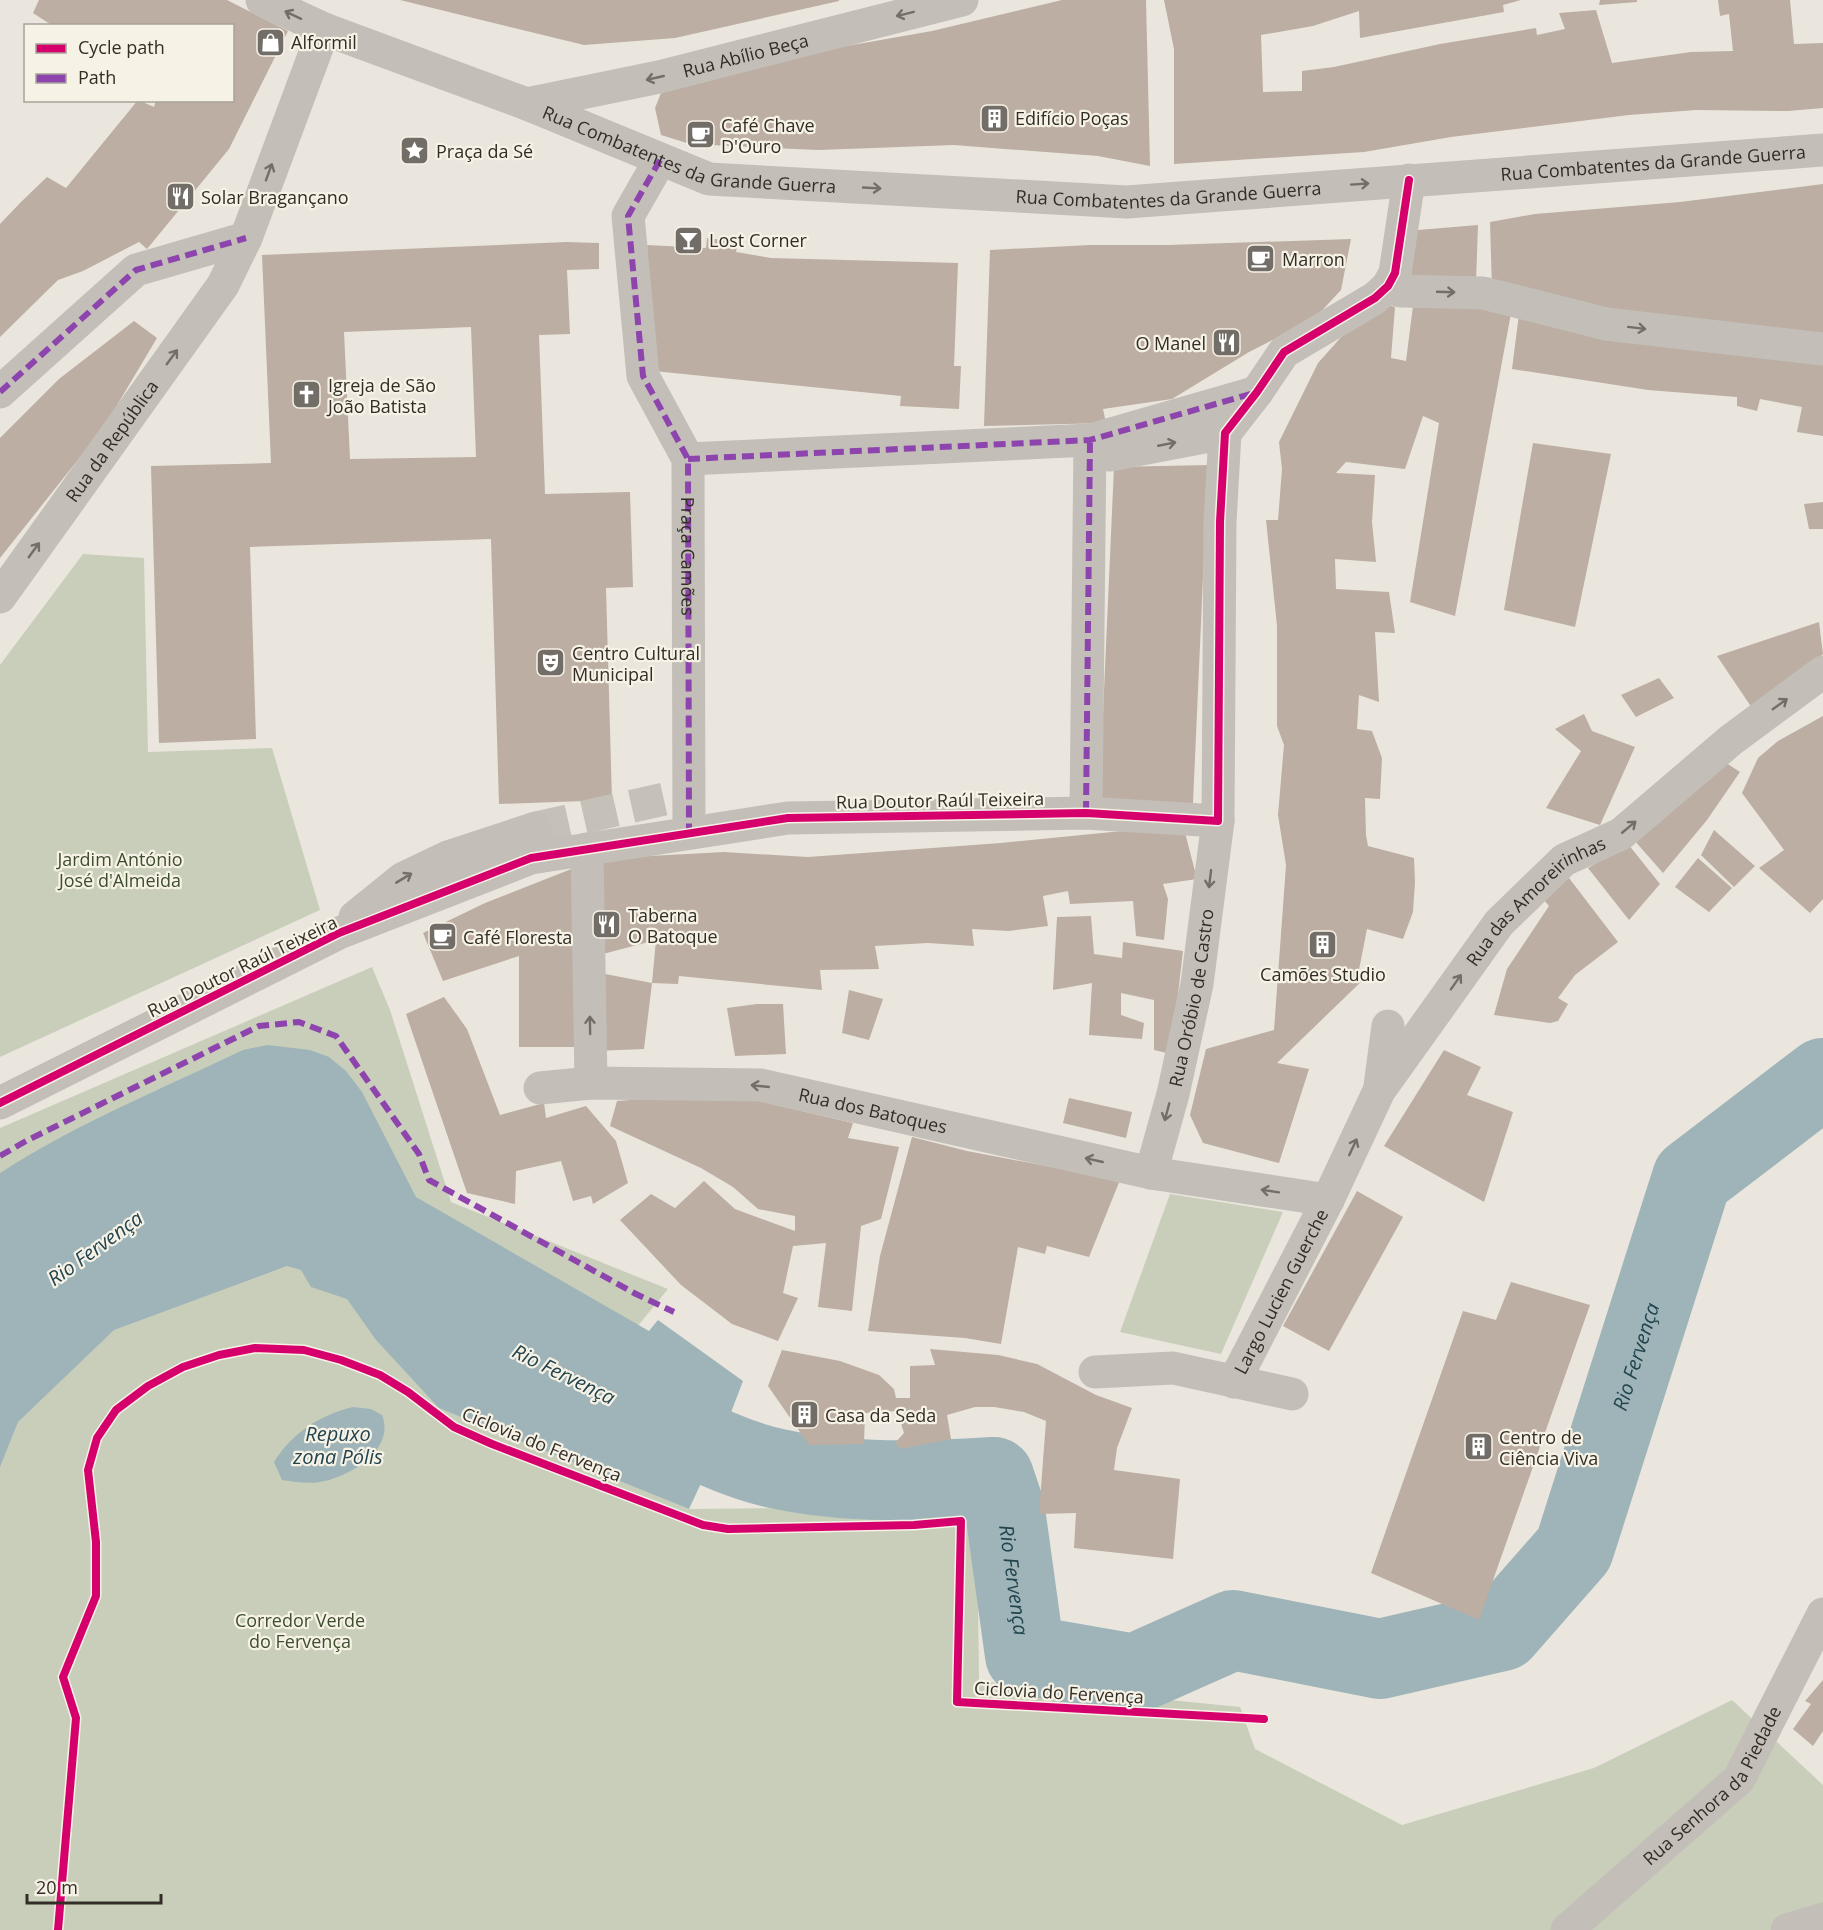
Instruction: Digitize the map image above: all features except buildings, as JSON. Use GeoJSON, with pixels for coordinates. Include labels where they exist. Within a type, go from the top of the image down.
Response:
{"type":"FeatureCollection","features":[{"type":"Feature","properties":{"kind":"street"},"geometry":{"type":"LineString","coordinates":[[262,0],[324,29],[527,104]]}},
{"type":"Feature","properties":{"kind":"street","name":"Rua Abílio Beça"},"geometry":{"type":"LineString","coordinates":[[527,104],[659,77],[962,0]]}},
{"type":"Feature","properties":{"kind":"street"},"geometry":{"type":"LineString","coordinates":[[0,392],[136,270],[246,238],[324,29]]}},
{"type":"Feature","properties":{"kind":"street","name":"Rua Combatentes da Grande Guerra"},"geometry":{"type":"LineString","coordinates":[[527,104],[709,180],[1127,202],[1823,150]]}},
{"type":"Feature","properties":{"kind":"street"},"geometry":{"type":"LineString","coordinates":[[660,160],[628,216],[643,376],[688,459],[1100,448],[1225,433]]}},
{"type":"Feature","properties":{"kind":"street"},"geometry":{"type":"LineString","coordinates":[[1218,821],[1220,522],[1225,433],[1284,352],[1375,298],[1388,286],[1395,273],[1409,180]]}},
{"type":"Feature","properties":{"kind":"street","name":"Rua da República"},"geometry":{"type":"LineString","coordinates":[[0,597],[224,285],[246,238]]}},
{"type":"Feature","properties":{"kind":"street"},"geometry":{"type":"LineString","coordinates":[[1388,286],[1401,291],[1483,293],[1606,324],[1823,349]]}},
{"type":"Feature","properties":{"kind":"street"},"geometry":{"type":"LineString","coordinates":[[1100,448],[1257,392]]}},
{"type":"Feature","properties":{"kind":"street"},"geometry":{"type":"LineString","coordinates":[[1086,813],[1100,448]]}},
{"type":"Feature","properties":{"kind":"street","name":"Praça Camões"},"geometry":{"type":"LineString","coordinates":[[688,459],[689,833]]}},
{"type":"Feature","properties":{"kind":"street","name":"Rua das Amoreirinhas"},"geometry":{"type":"LineString","coordinates":[[1328,1200],[1379,1091],[1498,922],[1564,860],[1621,834],[1731,740],[1823,672]]}},
{"type":"Feature","properties":{"kind":"street","name":"Rua Doutor Raúl Teixeira"},"geometry":{"type":"LineString","coordinates":[[0,1103],[326,941],[531,858],[788,818],[1086,813],[1218,821]]}},
{"type":"Feature","properties":{"kind":"street","name":"Rua Oróbio de Castro"},"geometry":{"type":"LineString","coordinates":[[1150,1173],[1173,1094],[1197,984],[1218,821]]}},
{"type":"Feature","properties":{"kind":"street"},"geometry":{"type":"LineString","coordinates":[[326,941],[402,879],[448,856],[536,828]]}},
{"type":"Feature","properties":{"kind":"street"},"geometry":{"type":"LineString","coordinates":[[587,849],[591,1083]]}},
{"type":"Feature","properties":{"kind":"street"},"geometry":{"type":"LineString","coordinates":[[1379,1091],[1388,1026]]}},
{"type":"Feature","properties":{"kind":"street","name":"Rua dos Batoques"},"geometry":{"type":"LineString","coordinates":[[540,1088],[591,1083],[761,1085],[1150,1173]]}},
{"type":"Feature","properties":{"kind":"street","name":"Largo Lucien Guerche"},"geometry":{"type":"LineString","coordinates":[[1150,1173],[1328,1200],[1234,1382]]}},
{"type":"Feature","properties":{"kind":"street","name":"Largo Lucien Guerche"},"geometry":{"type":"LineString","coordinates":[[1095,1372],[1173,1368],[1292,1394]]}},
{"type":"Feature","properties":{"kind":"street","name":"Rua Senhora da Piedade"},"geometry":{"type":"LineString","coordinates":[[1567,1930],[1739,1779],[1823,1614]]}},
{"type":"Feature","properties":{"kind":"street"},"geometry":{"type":"LineString","coordinates":[[1787,1930],[1823,1918]]}},
{"type":"Feature","properties":{"kind":"green space","name":"Jardim António José d'Almeida"},"geometry":{"type":"Polygon","coordinates":[[[83,554],[144,558],[148,752],[272,748],[320,910],[0,1057],[0,665],[83,554]]]}},
{"type":"Feature","properties":{"kind":"green space","name":"Corredor Verde do Fervença"},"geometry":{"type":"Polygon","coordinates":[[[372,967],[390,1010],[451,1202],[668,1289],[538,1448],[689,1509],[977,1506],[979,1681],[1240,1707],[1255,1749],[1402,1825],[1594,1768],[1732,1700],[1823,1785],[1823,1930],[0,1930],[0,1128],[372,967]]]}},
{"type":"Feature","properties":{"kind":"green space"},"geometry":{"type":"Polygon","coordinates":[[[1170,1194],[1283,1212],[1221,1354],[1120,1332],[1170,1194]]]}},
{"type":"Feature","properties":{"kind":"water"},"geometry":{"type":"Polygon","coordinates":[[[267,1045],[310,1050],[329,1057],[346,1071],[362,1092],[416,1197],[649,1331],[658,1320],[743,1381],[717,1449],[689,1509],[439,1408],[376,1340],[347,1299],[311,1287],[301,1270],[287,1266],[114,1330],[18,1422],[0,1467],[0,1173],[58,1139],[119,1108],[243,1050],[267,1045]]]}},
{"type":"Feature","properties":{"kind":"water","name":"Repuxo zona Pólis"},"geometry":{"type":"Polygon","coordinates":[[[353,1407],[371,1409],[382,1415],[385,1428],[382,1440],[367,1460],[344,1474],[320,1482],[282,1480],[274,1462],[289,1442],[318,1420],[353,1407]]]}},
{"type":"Feature","properties":{"kind":"water"},"geometry":{"type":"Polygon","coordinates":[[[954,1465],[1020,1470],[1041,1643],[1127,1653],[1125,1691],[1005,1680],[990,1517],[970,1489],[960,1496],[953,1479],[954,1465]]]}},
{"type":"Feature","properties":{"kind":"waterway","name":"Rio Fervença"},"geometry":{"type":"LineString","coordinates":[[619,1400],[717,1449],[779,1469],[859,1479],[914,1480],[994,1477],[1005,1510],[1025,1655],[1134,1674],[1233,1630],[1380,1659],[1502,1631],[1574,1549],[1692,1178],[1823,1078]]}},
{"type":"Feature","properties":{"kind":"tunnel"},"geometry":{"type":"LineString","coordinates":[[536,828],[700,791]]}},
{"type":"Feature","properties":{"kind":"marked path"},"geometry":{"type":"LineString","coordinates":[[660,160],[628,216],[643,376],[688,459],[689,833]]}},
{"type":"Feature","properties":{"kind":"marked path"},"geometry":{"type":"LineString","coordinates":[[0,392],[136,270],[246,238]]}},
{"type":"Feature","properties":{"kind":"marked path"},"geometry":{"type":"LineString","coordinates":[[688,459],[1090,440],[1254,393]]}},
{"type":"Feature","properties":{"kind":"marked path"},"geometry":{"type":"LineString","coordinates":[[1086,813],[1090,440]]}},
{"type":"Feature","properties":{"kind":"marked path"},"geometry":{"type":"LineString","coordinates":[[0,1156],[259,1026],[299,1022],[336,1036],[419,1154],[429,1180],[636,1294],[674,1312]]}},
{"type":"Feature","properties":{"kind":"cycle path"},"geometry":{"type":"LineString","coordinates":[[0,1103],[339,933],[531,858],[788,818],[1086,813],[1218,821],[1220,522],[1225,433],[1284,352],[1375,298],[1388,286],[1395,273],[1409,180]]}},
{"type":"Feature","properties":{"kind":"cycle path","name":"Ciclovia do Fervença"},"geometry":{"type":"LineString","coordinates":[[58,1930],[76,1718],[63,1677],[96,1596],[96,1542],[88,1470],[97,1438],[116,1410],[148,1386],[183,1367],[219,1355],[255,1348],[304,1350],[341,1360],[380,1375],[408,1392],[454,1427],[492,1444],[703,1525],[728,1529],[914,1525],[961,1521],[957,1702],[1264,1719]]}},
{"type":"Feature","properties":{"kind":"place","name":"Alformil"},"geometry":{"type":"Point","coordinates":[270,42]}},
{"type":"Feature","properties":{"kind":"place","name":"Edifício Poças"},"geometry":{"type":"Point","coordinates":[994,118]}},
{"type":"Feature","properties":{"kind":"place","name":"Café Chave D'Ouro"},"geometry":{"type":"Point","coordinates":[700,135]}},
{"type":"Feature","properties":{"kind":"place","name":"Praça da Sé"},"geometry":{"type":"Point","coordinates":[415,151]}},
{"type":"Feature","properties":{"kind":"place","name":"Solar Bragançano"},"geometry":{"type":"Point","coordinates":[180,197]}},
{"type":"Feature","properties":{"kind":"place","name":"Lost Corner"},"geometry":{"type":"Point","coordinates":[688,240]}},
{"type":"Feature","properties":{"kind":"place","name":"Marron"},"geometry":{"type":"Point","coordinates":[1261,259]}},
{"type":"Feature","properties":{"kind":"place","name":"O Manel"},"geometry":{"type":"Point","coordinates":[1227,343]}},
{"type":"Feature","properties":{"kind":"place","name":"Igreja de São João Batista"},"geometry":{"type":"Point","coordinates":[307,395]}},
{"type":"Feature","properties":{"kind":"place","name":"Centro Cultural Municipal"},"geometry":{"type":"Point","coordinates":[551,663]}},
{"type":"Feature","properties":{"kind":"place","name":"Taberna O Batoque"},"geometry":{"type":"Point","coordinates":[607,925]}},
{"type":"Feature","properties":{"kind":"place","name":"Café Floresta"},"geometry":{"type":"Point","coordinates":[442,937]}},
{"type":"Feature","properties":{"kind":"place","name":"Camões Studio"},"geometry":{"type":"Point","coordinates":[1323,945]}},
{"type":"Feature","properties":{"kind":"place","name":"Casa da Seda"},"geometry":{"type":"Point","coordinates":[804,1415]}},
{"type":"Feature","properties":{"kind":"place","name":"Centro de Ciência Viva"},"geometry":{"type":"Point","coordinates":[1478,1447]}}]}
